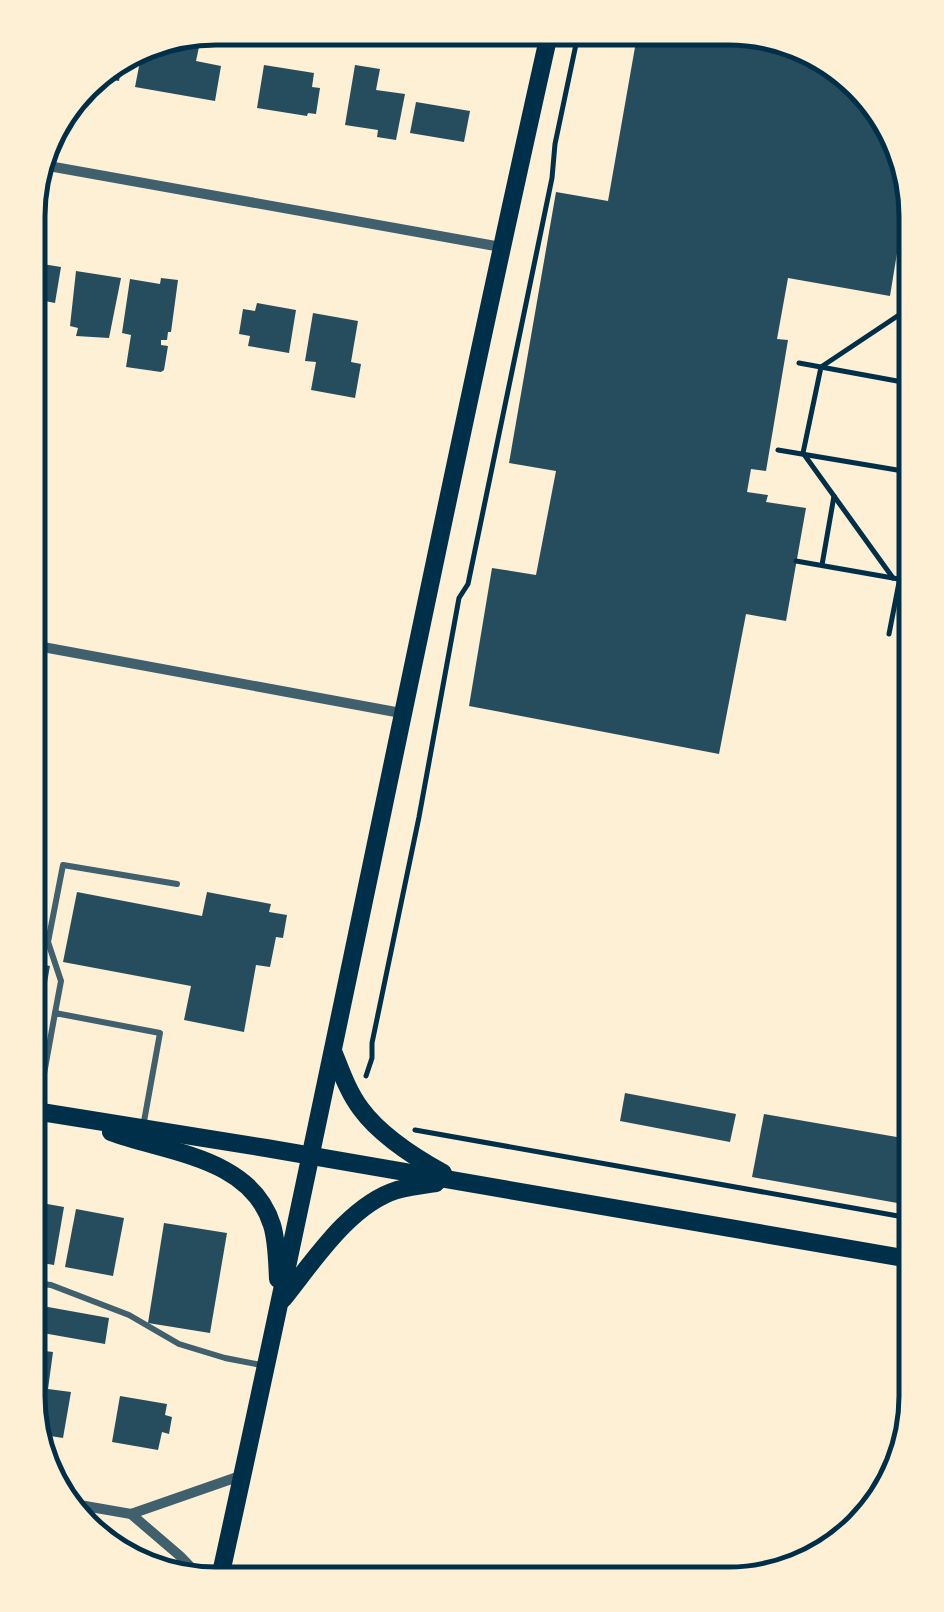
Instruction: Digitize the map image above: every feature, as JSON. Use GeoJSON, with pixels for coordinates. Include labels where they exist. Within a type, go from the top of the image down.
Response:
{"type":"FeatureCollection","features":[{"type":"Feature","properties":{"kind":"main road"},"geometry":{"type":"LineString","coordinates":[[222,1567],[312,1156],[401,712],[547,45]]}},
{"type":"Feature","properties":{"kind":"main road"},"geometry":{"type":"LineString","coordinates":[[333,1051],[361,1110],[403,1147],[456,1181]]}},
{"type":"Feature","properties":{"kind":"main road"},"geometry":{"type":"LineString","coordinates":[[45,1113],[899,1257]]}},
{"type":"Feature","properties":{"kind":"main road"},"geometry":{"type":"LineString","coordinates":[[68,1117],[234,1173],[256,1194],[273,1226],[280,1302]]}},
{"type":"Feature","properties":{"kind":"main road"},"geometry":{"type":"LineString","coordinates":[[280,1302],[332,1238],[369,1204],[393,1191],[456,1181]]}},
{"type":"Feature","properties":{"kind":"street"},"geometry":{"type":"LineString","coordinates":[[53,167],[501,247]]}},
{"type":"Feature","properties":{"kind":"street"},"geometry":{"type":"LineString","coordinates":[[45,647],[401,712]]}},
{"type":"Feature","properties":{"kind":"street"},"geometry":{"type":"LineString","coordinates":[[85,1506],[131,1514],[242,1475]]}},
{"type":"Feature","properties":{"kind":"street"},"geometry":{"type":"LineString","coordinates":[[131,1514],[189,1565]]}},
{"type":"Feature","properties":{"kind":"lane"},"geometry":{"type":"LineString","coordinates":[[45,1065],[62,981],[48,942],[63,865],[177,884]]}},
{"type":"Feature","properties":{"kind":"lane"},"geometry":{"type":"LineString","coordinates":[[55,1013],[160,1032],[143,1129]]}},
{"type":"Feature","properties":{"kind":"lane"},"geometry":{"type":"LineString","coordinates":[[45,1284],[130,1316],[178,1344],[267,1367]]}},
{"type":"Feature","properties":{"kind":"path"},"geometry":{"type":"LineString","coordinates":[[365,1087],[459,598],[468,584],[576,45]]}},
{"type":"Feature","properties":{"kind":"path"},"geometry":{"type":"LineString","coordinates":[[897,579],[802,454],[821,367],[899,315]]}},
{"type":"Feature","properties":{"kind":"path"},"geometry":{"type":"LineString","coordinates":[[799,363],[899,381]]}},
{"type":"Feature","properties":{"kind":"path"},"geometry":{"type":"LineString","coordinates":[[778,450],[899,470]]}},
{"type":"Feature","properties":{"kind":"path"},"geometry":{"type":"LineString","coordinates":[[822,565],[834,496]]}},
{"type":"Feature","properties":{"kind":"path"},"geometry":{"type":"LineString","coordinates":[[796,561],[897,579]]}},
{"type":"Feature","properties":{"kind":"path"},"geometry":{"type":"LineString","coordinates":[[890,634],[899,574]]}},
{"type":"Feature","properties":{"kind":"path"},"geometry":{"type":"LineString","coordinates":[[414,1130],[899,1216]]}},
{"type":"Feature","properties":{"kind":"building"},"geometry":{"type":"Polygon","coordinates":[[[635,45],[750,46],[814,68],[864,112],[886,150],[896,182],[899,241],[890,296],[788,278],[777,339],[788,340],[766,471],[751,469],[747,492],[768,495],[766,502],[806,508],[786,621],[746,614],[719,754],[469,706],[492,568],[536,575],[556,471],[509,463],[556,192],[608,201],[635,45]]]}},
{"type":"Feature","properties":{"kind":"building"},"geometry":{"type":"Polygon","coordinates":[[[199,47],[196,61],[221,66],[215,101],[135,87],[140,64],[182,48],[199,47]]]}},
{"type":"Feature","properties":{"kind":"building"},"geometry":{"type":"Polygon","coordinates":[[[264,65],[314,73],[312,87],[320,88],[316,114],[257,108],[264,65]]]}},
{"type":"Feature","properties":{"kind":"building"},"geometry":{"type":"Polygon","coordinates":[[[355,65],[380,69],[376,90],[405,94],[396,140],[377,137],[378,130],[345,125],[355,65]]]}},
{"type":"Feature","properties":{"kind":"building"},"geometry":{"type":"Polygon","coordinates":[[[416,102],[470,111],[464,142],[410,133],[416,102]]]}},
{"type":"Feature","properties":{"kind":"building"},"geometry":{"type":"Polygon","coordinates":[[[45,264],[61,267],[55,303],[45,301],[45,264]]]}},
{"type":"Feature","properties":{"kind":"building"},"geometry":{"type":"Polygon","coordinates":[[[76,271],[121,278],[109,338],[76,336],[78,328],[70,326],[76,271]]]}},
{"type":"Feature","properties":{"kind":"building"},"geometry":{"type":"Polygon","coordinates":[[[161,278],[178,280],[171,332],[167,340],[161,340],[161,345],[168,346],[164,370],[126,367],[131,335],[122,333],[130,279],[160,284],[161,278]]]}},
{"type":"Feature","properties":{"kind":"building"},"geometry":{"type":"Polygon","coordinates":[[[257,303],[296,310],[289,353],[248,346],[250,336],[239,334],[243,309],[255,311],[257,303]]]}},
{"type":"Feature","properties":{"kind":"building"},"geometry":{"type":"Polygon","coordinates":[[[313,313],[358,321],[351,362],[361,364],[355,398],[311,390],[316,362],[305,361],[313,313]]]}},
{"type":"Feature","properties":{"kind":"building"},"geometry":{"type":"Polygon","coordinates":[[[77,892],[202,916],[207,892],[271,904],[269,912],[287,915],[283,938],[276,937],[270,967],[256,965],[244,1032],[184,1020],[191,986],[63,962],[77,892]]]}},
{"type":"Feature","properties":{"kind":"building"},"geometry":{"type":"Polygon","coordinates":[[[45,965],[50,966],[45,994],[45,965]]]}},
{"type":"Feature","properties":{"kind":"building"},"geometry":{"type":"Polygon","coordinates":[[[625,1093],[736,1114],[730,1142],[620,1121],[625,1093]]]}},
{"type":"Feature","properties":{"kind":"building"},"geometry":{"type":"Polygon","coordinates":[[[764,1114],[899,1137],[899,1203],[752,1177],[764,1114]]]}},
{"type":"Feature","properties":{"kind":"building"},"geometry":{"type":"Polygon","coordinates":[[[45,1204],[64,1207],[54,1265],[45,1264],[45,1204]]]}},
{"type":"Feature","properties":{"kind":"building"},"geometry":{"type":"Polygon","coordinates":[[[76,1209],[124,1218],[113,1276],[65,1267],[76,1209]]]}},
{"type":"Feature","properties":{"kind":"building"},"geometry":{"type":"Polygon","coordinates":[[[164,1223],[227,1233],[210,1333],[148,1323],[164,1223]]]}},
{"type":"Feature","properties":{"kind":"building"},"geometry":{"type":"Polygon","coordinates":[[[45,1306],[109,1318],[105,1344],[45,1333],[45,1306]]]}},
{"type":"Feature","properties":{"kind":"building"},"geometry":{"type":"Polygon","coordinates":[[[45,1351],[53,1352],[48,1389],[71,1392],[63,1438],[50,1436],[48,1430],[45,1351]]]}},
{"type":"Feature","properties":{"kind":"building"},"geometry":{"type":"Polygon","coordinates":[[[120,1396],[167,1404],[165,1415],[172,1417],[169,1434],[162,1432],[158,1450],[112,1442],[120,1396]]]}}]}
